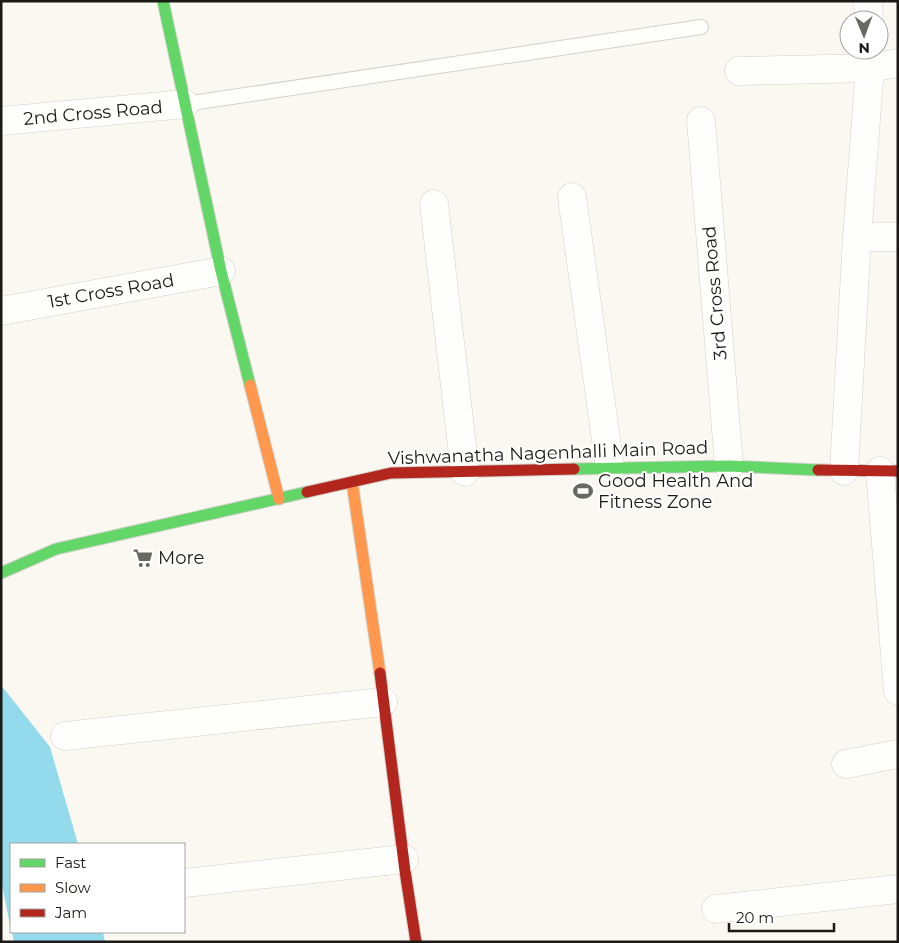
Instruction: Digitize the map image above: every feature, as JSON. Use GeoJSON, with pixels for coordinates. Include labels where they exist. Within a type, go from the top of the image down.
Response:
{"type":"FeatureCollection","features":[{"type":"Feature","properties":{"kind":"street"},"geometry":{"type":"LineString","coordinates":[[163,1],[221,271],[279,499]]}},
{"type":"Feature","properties":{"kind":"street"},"geometry":{"type":"LineString","coordinates":[[739,71],[858,60]]}},
{"type":"Feature","properties":{"kind":"street"},"geometry":{"type":"LineString","coordinates":[[844,471],[869,60]]}},
{"type":"Feature","properties":{"kind":"street"},"geometry":{"type":"LineString","coordinates":[[876,60],[898,63]]}},
{"type":"Feature","properties":{"kind":"street","name":"2nd Cross Road"},"geometry":{"type":"LineString","coordinates":[[1,121],[185,104]]}},
{"type":"Feature","properties":{"kind":"street","name":"3rd Cross Road"},"geometry":{"type":"LineString","coordinates":[[701,121],[729,466]]}},
{"type":"Feature","properties":{"kind":"street"},"geometry":{"type":"LineString","coordinates":[[572,197],[610,468]]}},
{"type":"Feature","properties":{"kind":"street"},"geometry":{"type":"LineString","coordinates":[[434,204],[465,472]]}},
{"type":"Feature","properties":{"kind":"street"},"geometry":{"type":"LineString","coordinates":[[857,237],[898,237]]}},
{"type":"Feature","properties":{"kind":"street","name":"1st Cross Road"},"geometry":{"type":"LineString","coordinates":[[1,311],[221,271]]}},
{"type":"Feature","properties":{"kind":"street","name":"Vishwanatha Nagenhalli Main Road"},"geometry":{"type":"LineString","coordinates":[[1,572],[56,549],[391,473],[729,466],[889,471]]}},
{"type":"Feature","properties":{"kind":"street"},"geometry":{"type":"LineString","coordinates":[[889,471],[898,691]]}},
{"type":"Feature","properties":{"kind":"street"},"geometry":{"type":"LineString","coordinates":[[352,482],[416,942]]}},
{"type":"Feature","properties":{"kind":"street"},"geometry":{"type":"LineString","coordinates":[[66,736],[383,702]]}},
{"type":"Feature","properties":{"kind":"street"},"geometry":{"type":"LineString","coordinates":[[846,764],[898,754]]}},
{"type":"Feature","properties":{"kind":"street"},"geometry":{"type":"LineString","coordinates":[[185,883],[404,859]]}},
{"type":"Feature","properties":{"kind":"street"},"geometry":{"type":"LineString","coordinates":[[716,910],[898,889]]}},
{"type":"Feature","properties":{"kind":"lane"},"geometry":{"type":"LineString","coordinates":[[185,104],[701,27]]}},
{"type":"Feature","properties":{"kind":"water"},"geometry":{"type":"Polygon","coordinates":[[[1,685],[50,747],[78,843],[10,843],[10,925],[1,880],[1,685]]]}},
{"type":"Feature","properties":{"kind":"water"},"geometry":{"type":"Polygon","coordinates":[[[12,933],[103,933],[105,942],[14,942],[12,933]]]}},
{"type":"Feature","properties":{"kind":"traffic: fast"},"geometry":{"type":"LineString","coordinates":[[163,1],[221,271],[250,385]]}},
{"type":"Feature","properties":{"kind":"traffic: fast"},"geometry":{"type":"LineString","coordinates":[[574,469],[729,466],[818,470]]}},
{"type":"Feature","properties":{"kind":"traffic: fast"},"geometry":{"type":"LineString","coordinates":[[1,573],[56,549],[307,492]]}},
{"type":"Feature","properties":{"kind":"traffic: slow"},"geometry":{"type":"LineString","coordinates":[[250,385],[279,499]]}},
{"type":"Feature","properties":{"kind":"traffic: slow"},"geometry":{"type":"LineString","coordinates":[[352,482],[380,673]]}},
{"type":"Feature","properties":{"kind":"traffic: jam"},"geometry":{"type":"LineString","coordinates":[[307,492],[391,473],[574,469]]}},
{"type":"Feature","properties":{"kind":"traffic: jam"},"geometry":{"type":"LineString","coordinates":[[818,470],[898,471]]}},
{"type":"Feature","properties":{"kind":"traffic: jam"},"geometry":{"type":"LineString","coordinates":[[380,673],[416,942]]}},
{"type":"Feature","properties":{"kind":"place","name":"Good Health And Fitness Zone"},"geometry":{"type":"Point","coordinates":[583,491]}},
{"type":"Feature","properties":{"kind":"place","name":"More"},"geometry":{"type":"Point","coordinates":[143,558]}}]}
